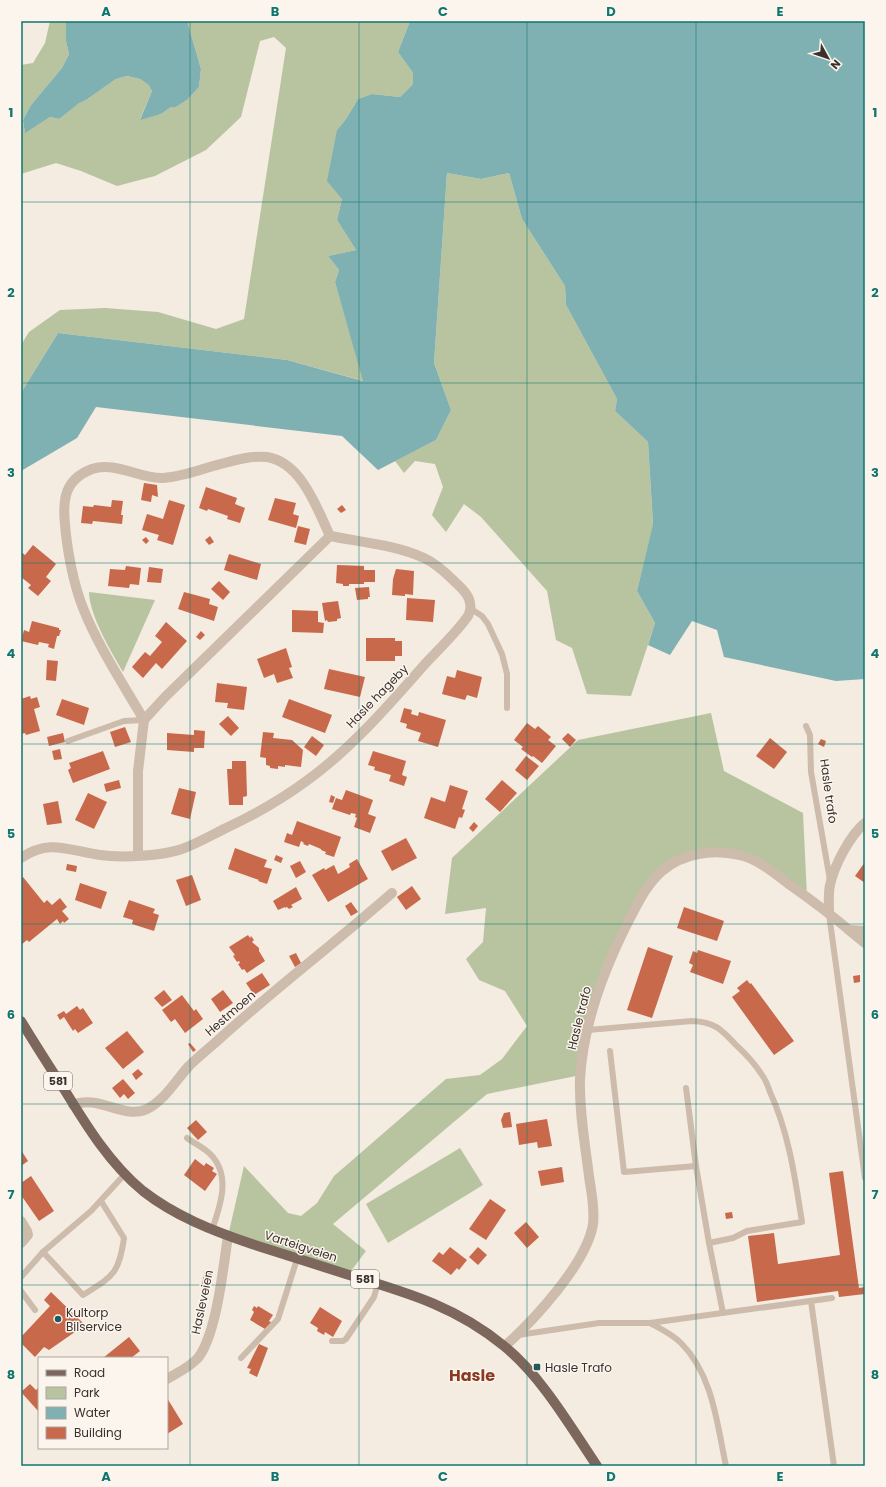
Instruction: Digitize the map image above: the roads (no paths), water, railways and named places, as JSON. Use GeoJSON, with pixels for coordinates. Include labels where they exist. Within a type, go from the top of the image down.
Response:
{"type":"FeatureCollection","features":[{"type":"Feature","properties":{"kind":"main road","name":"Varteigveien"},"geometry":{"type":"LineString","coordinates":[[21,1021],[73,1105],[98,1140],[125,1174],[142,1190],[177,1214],[212,1230],[297,1259],[415,1295],[450,1310],[481,1328],[505,1346],[551,1397],[597,1466]]}},
{"type":"Feature","properties":{"kind":"street"},"geometry":{"type":"LineString","coordinates":[[144,720],[98,639],[79,596],[69,555],[63,512],[66,493],[75,479],[93,469],[101,467],[115,468],[150,477],[169,478],[233,461],[266,457],[282,462],[298,477],[306,487],[330,536]]}},
{"type":"Feature","properties":{"kind":"street"},"geometry":{"type":"LineString","coordinates":[[330,536],[397,550],[426,559],[445,572],[464,591],[470,600],[471,609]]}},
{"type":"Feature","properties":{"kind":"street"},"geometry":{"type":"LineString","coordinates":[[138,855],[138,771],[144,720],[165,696],[330,536]]}},
{"type":"Feature","properties":{"kind":"street","name":"Hasle hageby"},"geometry":{"type":"LineString","coordinates":[[21,858],[30,852],[50,846],[100,855],[122,857],[165,853],[180,850],[194,844],[251,816],[304,783],[335,757],[382,711],[462,623],[471,609]]}},
{"type":"Feature","properties":{"kind":"street","name":"Hasle trafo"},"geometry":{"type":"LineString","coordinates":[[829,913],[828,898],[830,883],[842,852],[854,834],[865,823]]}},
{"type":"Feature","properties":{"kind":"street","name":"Hasle trafo"},"geometry":{"type":"LineString","coordinates":[[505,1346],[517,1335],[558,1289],[578,1261],[588,1239],[593,1223],[593,1201],[582,1114],[580,1080],[582,1056],[599,988],[614,950],[632,913],[648,887],[662,871],[678,860],[707,852],[740,855],[760,863],[829,913],[865,943]]}},
{"type":"Feature","properties":{"kind":"street","name":"Hestmoen"},"geometry":{"type":"LineString","coordinates":[[73,1105],[88,1101],[131,1111],[138,1111],[148,1108],[159,1100],[189,1066],[232,1027],[348,932],[392,893]]}},
{"type":"Feature","properties":{"kind":"street"},"geometry":{"type":"LineString","coordinates":[[849,930],[865,931]]}},
{"type":"Feature","properties":{"kind":"street"},"geometry":{"type":"LineString","coordinates":[[21,1221],[28,1235],[21,1243]]}},
{"type":"Feature","properties":{"kind":"street","name":"Hasleveien"},"geometry":{"type":"LineString","coordinates":[[168,1378],[197,1359],[210,1337],[218,1300],[228,1236]]}},
{"type":"Feature","properties":{"kind":"lane"},"geometry":{"type":"LineString","coordinates":[[471,609],[482,616],[488,624],[502,654],[507,674],[507,708]]}},
{"type":"Feature","properties":{"kind":"lane"},"geometry":{"type":"LineString","coordinates":[[68,741],[124,721],[144,720]]}},
{"type":"Feature","properties":{"kind":"lane","name":"Hasle trafo"},"geometry":{"type":"LineString","coordinates":[[806,726],[810,735],[811,772],[830,883]]}},
{"type":"Feature","properties":{"kind":"lane"},"geometry":{"type":"LineString","coordinates":[[829,913],[865,1178]]}},
{"type":"Feature","properties":{"kind":"lane"},"geometry":{"type":"LineString","coordinates":[[588,1030],[692,1021],[705,1022],[718,1027],[728,1036],[751,1059],[763,1076],[784,1126],[795,1175],[802,1222],[747,1231],[733,1238],[709,1242]]}},
{"type":"Feature","properties":{"kind":"lane"},"geometry":{"type":"LineString","coordinates":[[610,1051],[624,1172],[696,1166]]}},
{"type":"Feature","properties":{"kind":"lane"},"geometry":{"type":"LineString","coordinates":[[686,1088],[696,1166],[723,1313]]}},
{"type":"Feature","properties":{"kind":"lane"},"geometry":{"type":"LineString","coordinates":[[187,1138],[207,1151],[216,1161],[223,1176],[219,1208],[212,1230]]}},
{"type":"Feature","properties":{"kind":"lane"},"geometry":{"type":"LineString","coordinates":[[21,1277],[43,1252],[91,1211],[125,1174]]}},
{"type":"Feature","properties":{"kind":"lane"},"geometry":{"type":"LineString","coordinates":[[43,1252],[83,1295],[104,1282],[116,1270],[122,1256],[124,1238],[101,1201]]}},
{"type":"Feature","properties":{"kind":"lane"},"geometry":{"type":"LineString","coordinates":[[241,1358],[278,1319],[297,1259]]}},
{"type":"Feature","properties":{"kind":"lane"},"geometry":{"type":"LineString","coordinates":[[332,1341],[343,1341],[346,1339],[374,1297],[378,1283]]}},
{"type":"Feature","properties":{"kind":"lane"},"geometry":{"type":"LineString","coordinates":[[21,1291],[35,1310]]}},
{"type":"Feature","properties":{"kind":"lane"},"geometry":{"type":"LineString","coordinates":[[517,1335],[599,1323],[650,1323],[832,1298]]}},
{"type":"Feature","properties":{"kind":"lane"},"geometry":{"type":"LineString","coordinates":[[812,1301],[834,1466]]}},
{"type":"Feature","properties":{"kind":"lane"},"geometry":{"type":"LineString","coordinates":[[650,1323],[666,1331],[680,1342],[699,1366],[708,1385],[726,1466]]}},
{"type":"Feature","properties":{"kind":"water"},"geometry":{"type":"Polygon","coordinates":[[[66,21],[189,21],[188,24],[201,69],[199,87],[187,100],[176,107],[171,107],[161,114],[140,120],[152,91],[149,85],[140,79],[127,76],[116,79],[86,100],[79,103],[59,119],[50,117],[25,133],[23,120],[31,105],[62,68],[69,54],[66,41],[66,21]]]}},
{"type":"Feature","properties":{"kind":"water"},"geometry":{"type":"Polygon","coordinates":[[[410,21],[865,21],[865,679],[836,681],[724,657],[717,630],[692,621],[670,655],[648,645],[655,623],[637,591],[653,524],[648,442],[615,411],[617,399],[566,305],[565,286],[522,219],[509,173],[481,179],[447,173],[434,363],[451,410],[436,440],[378,470],[342,436],[96,407],[77,438],[21,471],[21,393],[58,333],[287,360],[363,381],[335,282],[339,270],[328,256],[356,250],[337,220],[342,199],[327,181],[337,130],[346,119],[358,99],[372,94],[400,97],[413,84],[413,73],[398,52],[410,21]]]}},
{"type":"Feature","properties":{"kind":"place","name":"Kultorp Bilservice"},"geometry":{"type":"Point","coordinates":[58,1319]}},
{"type":"Feature","properties":{"kind":"place","name":"Hasle Trafo"},"geometry":{"type":"Point","coordinates":[537,1367]}},
{"type":"Feature","properties":{"kind":"district","name":"Hasle"},"geometry":{"type":"Point","coordinates":[472,1375]}}]}
